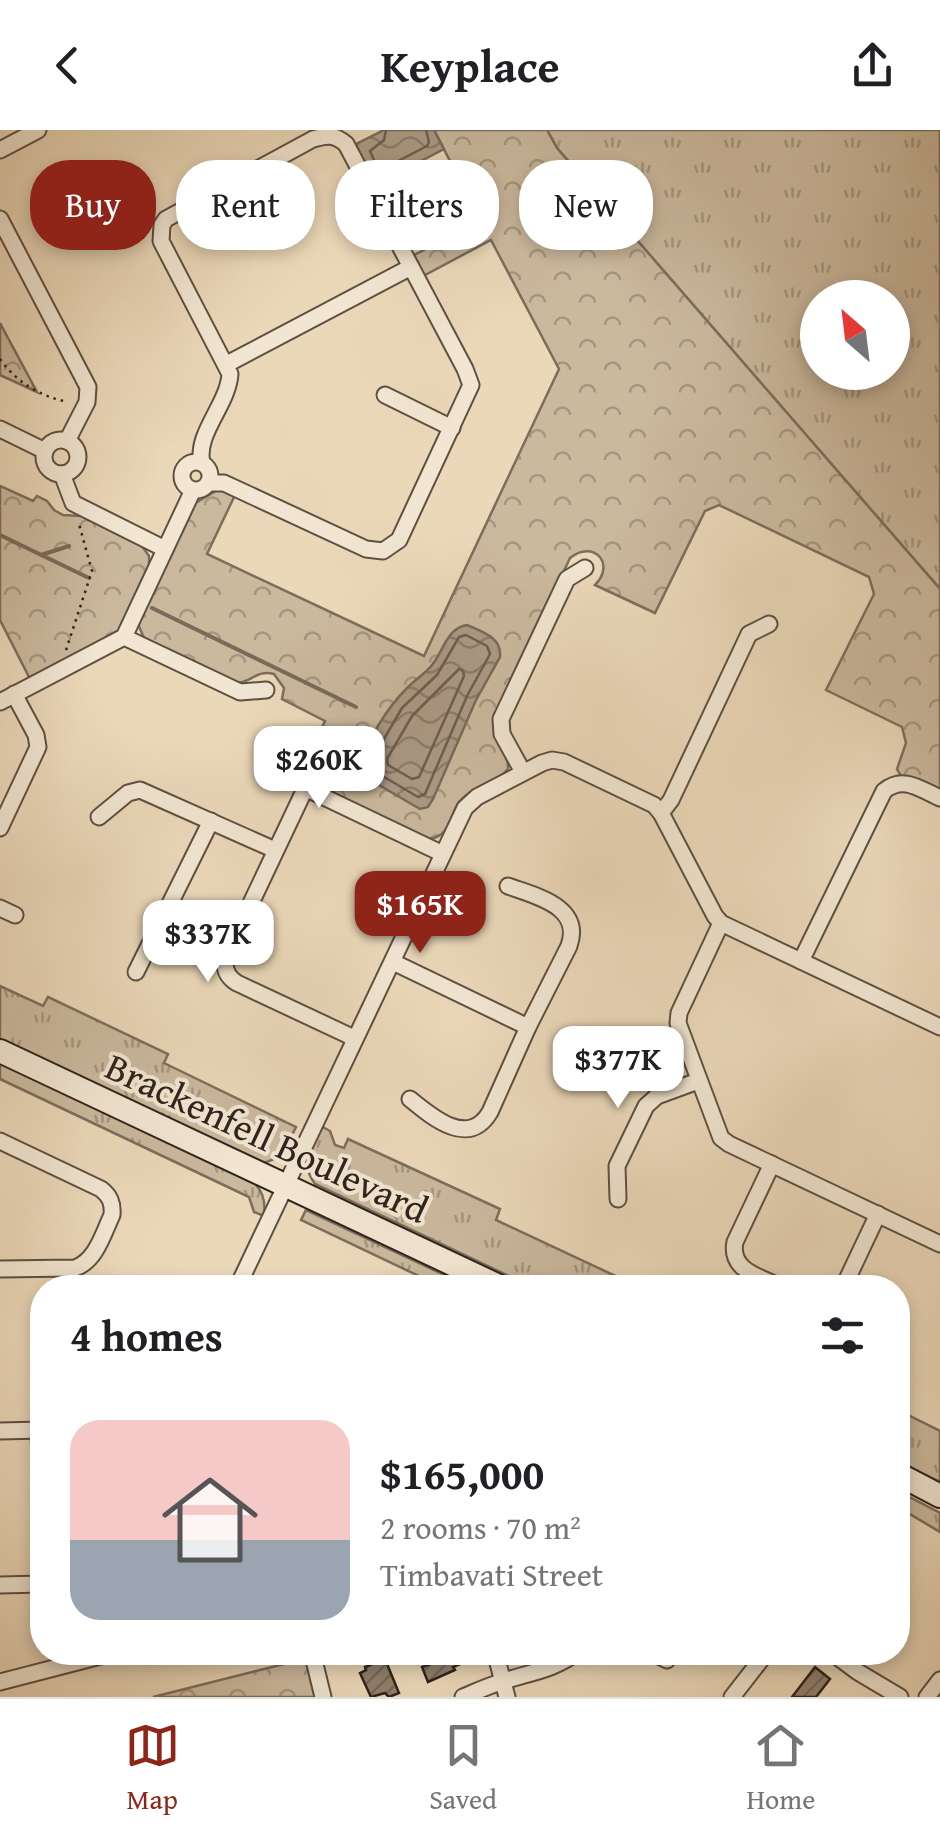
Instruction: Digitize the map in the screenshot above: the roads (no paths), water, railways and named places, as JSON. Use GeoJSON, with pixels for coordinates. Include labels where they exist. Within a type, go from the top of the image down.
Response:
{"type":"FeatureCollection","features":[{"type":"Feature","properties":{"kind":"street"},"geometry":{"type":"LineString","coordinates":[[0,150],[38,130]]}},
{"type":"Feature","properties":{"kind":"street"},"geometry":{"type":"LineString","coordinates":[[202,463],[192,462],[182,472],[184,486],[202,489],[208,482],[208,469],[199,450],[229,386],[230,374],[161,241],[162,225],[166,219],[312,139],[338,137],[346,144],[471,385],[399,540],[383,551],[366,549],[224,483],[208,482]]}},
{"type":"Feature","properties":{"kind":"street"},"geometry":{"type":"LineString","coordinates":[[0,219],[88,386],[88,398],[67,441]]}},
{"type":"Feature","properties":{"kind":"street"},"geometry":{"type":"LineString","coordinates":[[226,364],[411,267]]}},
{"type":"Feature","properties":{"kind":"street"},"geometry":{"type":"LineString","coordinates":[[385,395],[452,428]]}},
{"type":"Feature","properties":{"kind":"street"},"geometry":{"type":"LineString","coordinates":[[0,430],[45,451]]}},
{"type":"Feature","properties":{"kind":"street"},"geometry":{"type":"LineString","coordinates":[[67,441],[77,449],[78,460],[72,470],[56,473],[48,467],[45,451],[52,442],[67,441]]}},
{"type":"Feature","properties":{"kind":"street"},"geometry":{"type":"LineString","coordinates":[[62,474],[72,503],[165,549]]}},
{"type":"Feature","properties":{"kind":"street"},"geometry":{"type":"LineString","coordinates":[[0,828],[38,747],[36,735],[7,698],[124,637],[193,490]]}},
{"type":"Feature","properties":{"kind":"street"},"geometry":{"type":"LineString","coordinates":[[523,772],[502,734],[501,720],[566,579],[585,568]]}},
{"type":"Feature","properties":{"kind":"street"},"geometry":{"type":"LineString","coordinates":[[661,813],[671,800],[750,634],[769,624]]}},
{"type":"Feature","properties":{"kind":"street"},"geometry":{"type":"LineString","coordinates":[[124,637],[240,692],[266,690]]}},
{"type":"Feature","properties":{"kind":"street"},"geometry":{"type":"LineString","coordinates":[[323,751],[226,956],[226,972],[237,983],[354,1038]]}},
{"type":"Feature","properties":{"kind":"street"},"geometry":{"type":"LineString","coordinates":[[242,1275],[470,802],[547,760],[558,760],[646,800],[661,813],[721,923],[940,1027]]}},
{"type":"Feature","properties":{"kind":"street"},"geometry":{"type":"LineString","coordinates":[[802,961],[884,791],[902,782],[940,798]]}},
{"type":"Feature","properties":{"kind":"street"},"geometry":{"type":"LineString","coordinates":[[305,788],[443,854]]}},
{"type":"Feature","properties":{"kind":"street"},"geometry":{"type":"LineString","coordinates":[[99,817],[128,792],[140,790],[274,850]]}},
{"type":"Feature","properties":{"kind":"street"},"geometry":{"type":"LineString","coordinates":[[136,972],[211,821]]}},
{"type":"Feature","properties":{"kind":"street"},"geometry":{"type":"LineString","coordinates":[[410,1099],[427,1114],[456,1129],[475,1128],[487,1118],[569,946],[572,930],[556,904],[508,886]]}},
{"type":"Feature","properties":{"kind":"street"},"geometry":{"type":"LineString","coordinates":[[721,923],[678,1018],[721,1138],[940,1244]]}},
{"type":"Feature","properties":{"kind":"street"},"geometry":{"type":"LineString","coordinates":[[393,962],[528,1027]]}},
{"type":"Feature","properties":{"kind":"street","name":"Brackenfell Boulevard"},"geometry":{"type":"LineString","coordinates":[[0,1050],[475,1275]]}},
{"type":"Feature","properties":{"kind":"street"},"geometry":{"type":"LineString","coordinates":[[618,1199],[618,1166],[646,1106],[657,1096],[698,1081]]}},
{"type":"Feature","properties":{"kind":"street"},"geometry":{"type":"LineString","coordinates":[[0,1142],[101,1189],[113,1208],[94,1254],[84,1265],[0,1269]]}},
{"type":"Feature","properties":{"kind":"street"},"geometry":{"type":"LineString","coordinates":[[756,1275],[742,1268],[734,1252],[772,1164]]}},
{"type":"Feature","properties":{"kind":"street"},"geometry":{"type":"LineString","coordinates":[[849,1275],[878,1214]]}},
{"type":"Feature","properties":{"kind":"street"},"geometry":{"type":"LineString","coordinates":[[0,1431],[30,1430]]}},
{"type":"Feature","properties":{"kind":"street"},"geometry":{"type":"LineString","coordinates":[[910,1480],[940,1496]]}},
{"type":"Feature","properties":{"kind":"street"},"geometry":{"type":"LineString","coordinates":[[0,1585],[30,1584]]}},
{"type":"Feature","properties":{"kind":"street"},"geometry":{"type":"LineString","coordinates":[[0,1682],[66,1665]]}},
{"type":"Feature","properties":{"kind":"street"},"geometry":{"type":"LineString","coordinates":[[315,1665],[323,1697]]}},
{"type":"Feature","properties":{"kind":"street"},"geometry":{"type":"LineString","coordinates":[[463,1697],[505,1689],[558,1665]]}},
{"type":"Feature","properties":{"kind":"street"},"geometry":{"type":"LineString","coordinates":[[732,1697],[757,1665]]}},
{"type":"Feature","properties":{"kind":"street"},"geometry":{"type":"LineString","coordinates":[[849,1665],[900,1697]]}},
{"type":"Feature","properties":{"kind":"street"},"geometry":{"type":"LineString","coordinates":[[926,1697],[940,1680]]}},
{"type":"Feature","properties":{"kind":"water"},"geometry":{"type":"Polygon","coordinates":[[[384,130],[434,130],[444,149],[423,160],[362,160],[354,145],[384,130]]]}},
{"type":"Feature","properties":{"kind":"water"},"geometry":{"type":"Polygon","coordinates":[[[467,625],[494,640],[500,657],[476,700],[433,799],[428,807],[420,809],[367,778],[361,769],[378,725],[392,705],[432,665],[450,635],[467,625]]]}},
{"type":"Feature","properties":{"kind":"waterway"},"geometry":{"type":"LineString","coordinates":[[0,535],[89,578]]}},
{"type":"Feature","properties":{"kind":"waterway"},"geometry":{"type":"LineString","coordinates":[[41,555],[69,546]]}},
{"type":"Feature","properties":{"kind":"waterway"},"geometry":{"type":"LineString","coordinates":[[152,608],[356,707]]}}]}
